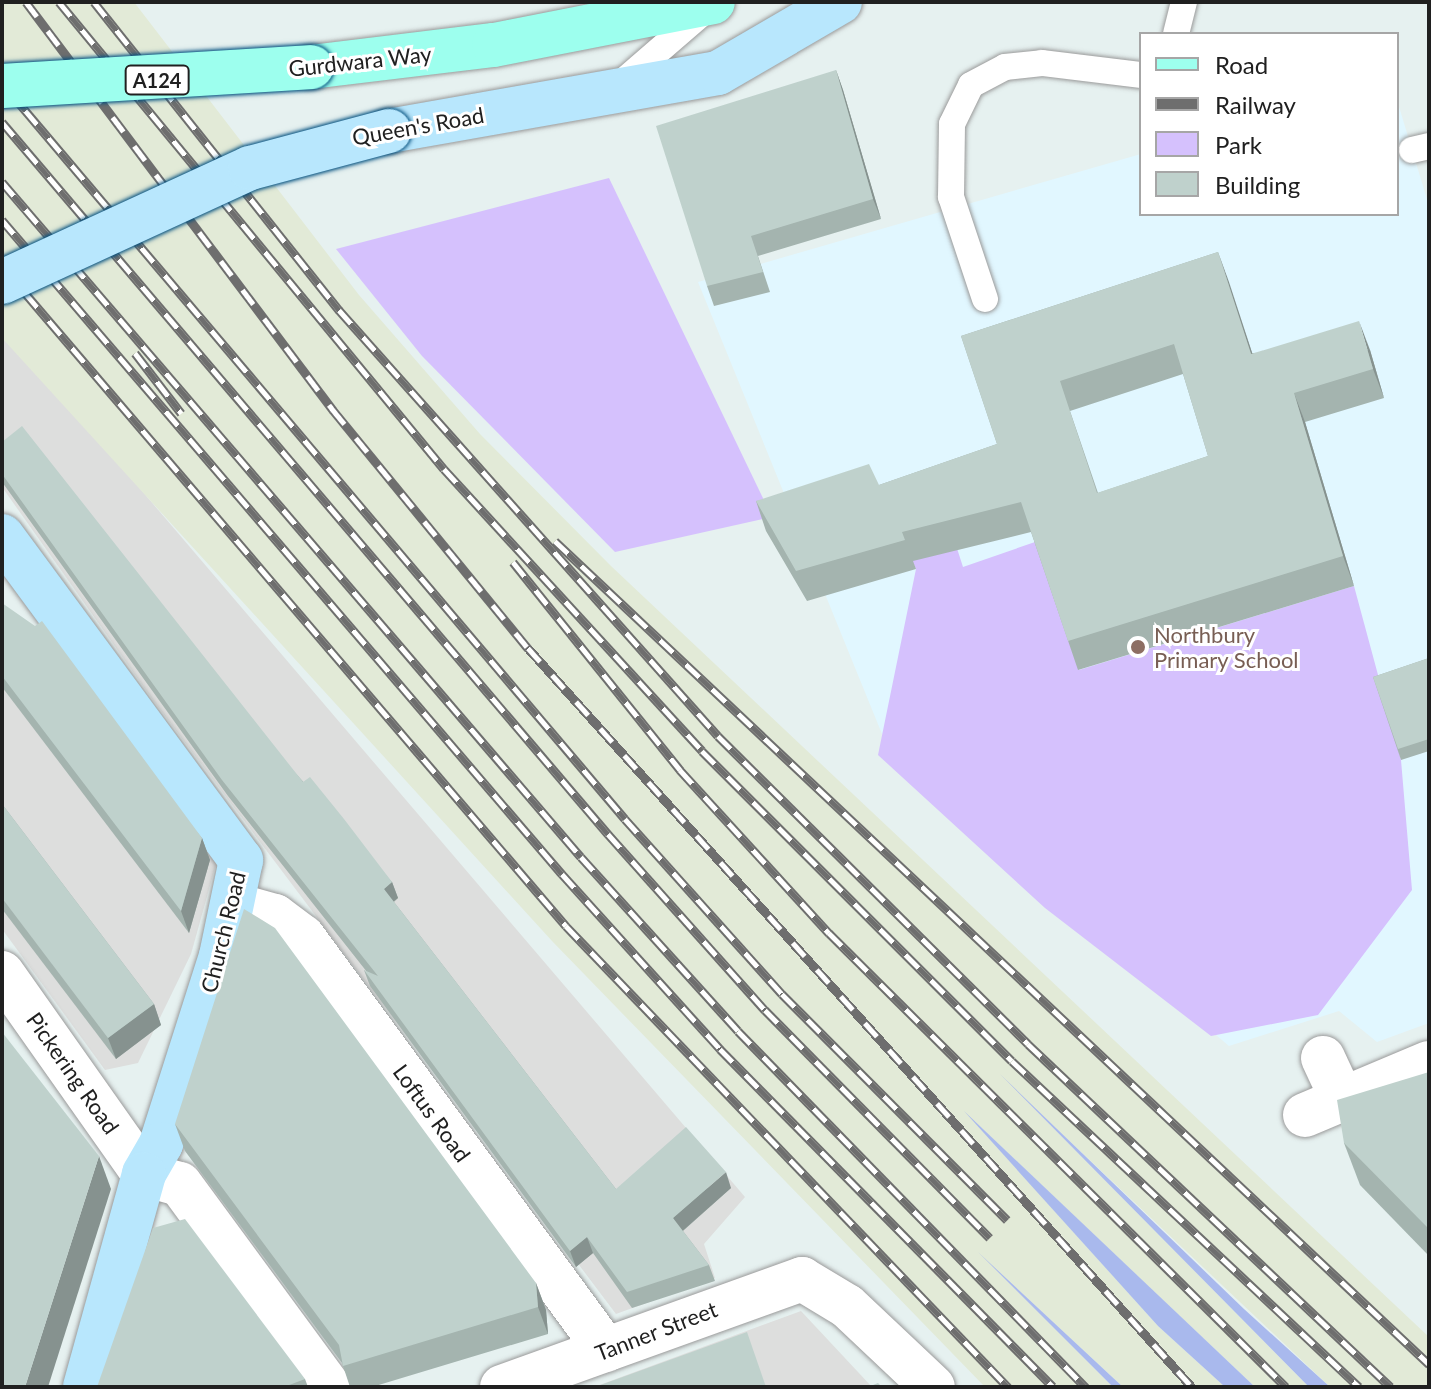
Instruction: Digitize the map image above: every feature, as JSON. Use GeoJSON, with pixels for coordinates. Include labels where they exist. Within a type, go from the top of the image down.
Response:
{"type":"FeatureCollection","features":[{"type":"Feature","properties":{"kind":"main road","name":"Gurdwara Way"},"geometry":{"type":"LineString","coordinates":[[2,86],[311,67],[494,45],[713,2]]}},
{"type":"Feature","properties":{"kind":"street","name":"Queen's Road"},"geometry":{"type":"LineString","coordinates":[[2,282],[250,168],[389,131],[718,73],[840,2]]}},
{"type":"Feature","properties":{"kind":"street","name":"Church Road"},"geometry":{"type":"LineString","coordinates":[[5,542],[236,847],[241,874],[235,905],[161,1144],[144,1174],[85,1387]]}},
{"type":"Feature","properties":{"kind":"street","name":"Loftus Road"},"geometry":{"type":"LineString","coordinates":[[235,905],[275,916],[303,937],[606,1350]]}},
{"type":"Feature","properties":{"kind":"street","name":"Pickering Road"},"geometry":{"type":"LineString","coordinates":[[2,973],[144,1174]]}},
{"type":"Feature","properties":{"kind":"street"},"geometry":{"type":"LineString","coordinates":[[1323,1058],[1323,1107],[1429,1063]]}},
{"type":"Feature","properties":{"kind":"street"},"geometry":{"type":"LineString","coordinates":[[144,1174],[180,1184],[329,1387]]}},
{"type":"Feature","properties":{"kind":"street","name":"Tanner Street"},"geometry":{"type":"LineString","coordinates":[[502,1387],[747,1296],[811,1280],[933,1387]]}},
{"type":"Feature","properties":{"kind":"lane"},"geometry":{"type":"LineString","coordinates":[[604,95],[720,2]]}},
{"type":"Feature","properties":{"kind":"lane"},"geometry":{"type":"LineString","coordinates":[[1176,32],[1184,2]]}},
{"type":"Feature","properties":{"kind":"lane"},"geometry":{"type":"LineString","coordinates":[[985,299],[951,197],[952,124],[971,85],[1005,67],[1042,63],[1139,75]]}},
{"type":"Feature","properties":{"kind":"shaded area"},"geometry":{"type":"Polygon","coordinates":[[[2,2],[134,2],[359,295],[480,434],[611,566],[1429,1337],[1429,1387],[1330,1387],[1026,1100],[1309,1387],[1255,1387],[974,1121],[1158,1326],[1225,1387],[1123,1387],[1003,1276],[1113,1387],[985,1387],[552,941],[2,338],[2,2]]]}},
{"type":"Feature","properties":{"kind":"shaded area","name":"Northbury Primary School"},"geometry":{"type":"Polygon","coordinates":[[[1399,107],[1429,206],[1429,1023],[1377,1042],[1339,1011],[1229,1046],[893,761],[698,282],[1139,155],[1139,216],[1399,216],[1399,107]]]}},
{"type":"Feature","properties":{"kind":"shaded area"},"geometry":{"type":"Polygon","coordinates":[[[2,327],[745,1197],[704,1244],[715,1278],[616,1314],[153,700],[2,487],[2,327]]]}},
{"type":"Feature","properties":{"kind":"shaded area"},"geometry":{"type":"Polygon","coordinates":[[[2,608],[218,857],[191,954],[138,1063],[105,1070],[2,929],[2,608]]]}},
{"type":"Feature","properties":{"kind":"shaded area"},"geometry":{"type":"Polygon","coordinates":[[[1000,1074],[1244,1309],[1330,1387],[1309,1387],[1000,1074]]]}},
{"type":"Feature","properties":{"kind":"shaded area"},"geometry":{"type":"Polygon","coordinates":[[[964,1111],[1255,1387],[1225,1387],[1158,1326],[964,1111]]]}},
{"type":"Feature","properties":{"kind":"shaded area"},"geometry":{"type":"Polygon","coordinates":[[[978,1252],[1110,1375],[1123,1387],[1113,1387],[978,1252]]]}},
{"type":"Feature","properties":{"kind":"shaded area"},"geometry":{"type":"Polygon","coordinates":[[[801,1311],[872,1387],[594,1387],[801,1311]]]}},
{"type":"Feature","properties":{"kind":"green space"},"geometry":{"type":"Polygon","coordinates":[[[609,178],[772,517],[615,552],[422,356],[336,249],[609,178]]]}},
{"type":"Feature","properties":{"kind":"green space"},"geometry":{"type":"Polygon","coordinates":[[[880,494],[943,505],[963,567],[1035,542],[1079,670],[1354,586],[1401,760],[1412,890],[1318,1015],[1211,1036],[1045,908],[878,755],[916,569],[880,494]]]}},
{"type":"Feature","properties":{"kind":"building"},"geometry":{"type":"Polygon","coordinates":[[[836,70],[873,199],[751,236],[763,272],[707,286],[656,126],[836,70]]]}},
{"type":"Feature","properties":{"kind":"building"},"geometry":{"type":"Polygon","coordinates":[[[1218,252],[1251,354],[1359,321],[1373,369],[1294,393],[1343,556],[1068,641],[1021,502],[902,532],[905,540],[796,571],[756,501],[869,464],[879,485],[997,444],[961,336],[1218,252]],[[1174,344],[1060,381],[1097,493],[1208,456],[1174,344]]]}},
{"type":"Feature","properties":{"kind":"building"},"geometry":{"type":"Polygon","coordinates":[[[22,426],[303,782],[310,777],[344,819],[392,882],[384,889],[616,1189],[686,1127],[726,1172],[673,1218],[709,1265],[627,1292],[587,1237],[570,1251],[364,970],[378,976],[222,780],[2,474],[2,442],[22,426]]]}},
{"type":"Feature","properties":{"kind":"building"},"geometry":{"type":"Polygon","coordinates":[[[2,603],[35,626],[42,621],[202,838],[181,911],[2,676],[2,603]]]}},
{"type":"Feature","properties":{"kind":"building"},"geometry":{"type":"Polygon","coordinates":[[[1429,658],[1429,739],[1398,749],[1373,677],[1429,658]]]}},
{"type":"Feature","properties":{"kind":"building"},"geometry":{"type":"Polygon","coordinates":[[[2,804],[154,1004],[108,1038],[2,898],[2,804]]]}},
{"type":"Feature","properties":{"kind":"building"},"geometry":{"type":"Polygon","coordinates":[[[244,909],[275,928],[536,1283],[538,1307],[343,1366],[339,1345],[175,1124],[244,909]]]}},
{"type":"Feature","properties":{"kind":"building"},"geometry":{"type":"Polygon","coordinates":[[[2,1032],[99,1156],[25,1387],[2,1387],[2,1032]]]}},
{"type":"Feature","properties":{"kind":"building"},"geometry":{"type":"Polygon","coordinates":[[[1429,1072],[1429,1229],[1344,1143],[1337,1100],[1429,1072]]]}},
{"type":"Feature","properties":{"kind":"building"},"geometry":{"type":"Polygon","coordinates":[[[185,1219],[305,1379],[284,1387],[97,1387],[153,1228],[185,1219]]]}},
{"type":"Feature","properties":{"kind":"building"},"geometry":{"type":"Polygon","coordinates":[[[747,1332],[766,1387],[595,1387],[747,1332]]]}},
{"type":"Feature","properties":{"kind":"railway"},"geometry":{"type":"LineString","coordinates":[[26,2],[333,410],[528,648],[1192,1387]]}},
{"type":"Feature","properties":{"kind":"railway"},"geometry":{"type":"LineString","coordinates":[[59,2],[444,469],[702,751],[1012,1061],[1359,1387]]}},
{"type":"Feature","properties":{"kind":"railway"},"geometry":{"type":"LineString","coordinates":[[94,2],[339,310],[718,736],[1028,1044],[1391,1387]]}},
{"type":"Feature","properties":{"kind":"railway"},"geometry":{"type":"LineString","coordinates":[[2,83],[625,819],[782,994],[1007,1220]]}},
{"type":"Feature","properties":{"kind":"railway"},"geometry":{"type":"LineString","coordinates":[[2,122],[608,834],[765,1010],[990,1238]]}},
{"type":"Feature","properties":{"kind":"railway"},"geometry":{"type":"LineString","coordinates":[[2,182],[581,857],[738,1031],[1086,1387]]}},
{"type":"Feature","properties":{"kind":"railway"},"geometry":{"type":"LineString","coordinates":[[2,220],[562,874],[720,1049],[1053,1387]]}},
{"type":"Feature","properties":{"kind":"railway"},"geometry":{"type":"LineString","coordinates":[[2,266],[566,926],[1008,1387]]}},
{"type":"Feature","properties":{"kind":"railway"},"geometry":{"type":"LineString","coordinates":[[135,353],[181,413]]}},
{"type":"Feature","properties":{"kind":"railway"},"geometry":{"type":"LineString","coordinates":[[555,541],[1429,1364]]}},
{"type":"Feature","properties":{"kind":"railway"},"geometry":{"type":"LineString","coordinates":[[513,562],[680,770],[829,933],[1286,1387]]}},
{"type":"Feature","properties":{"kind":"place","name":"Northbury Primary School"},"geometry":{"type":"Point","coordinates":[1138,647]}}]}
